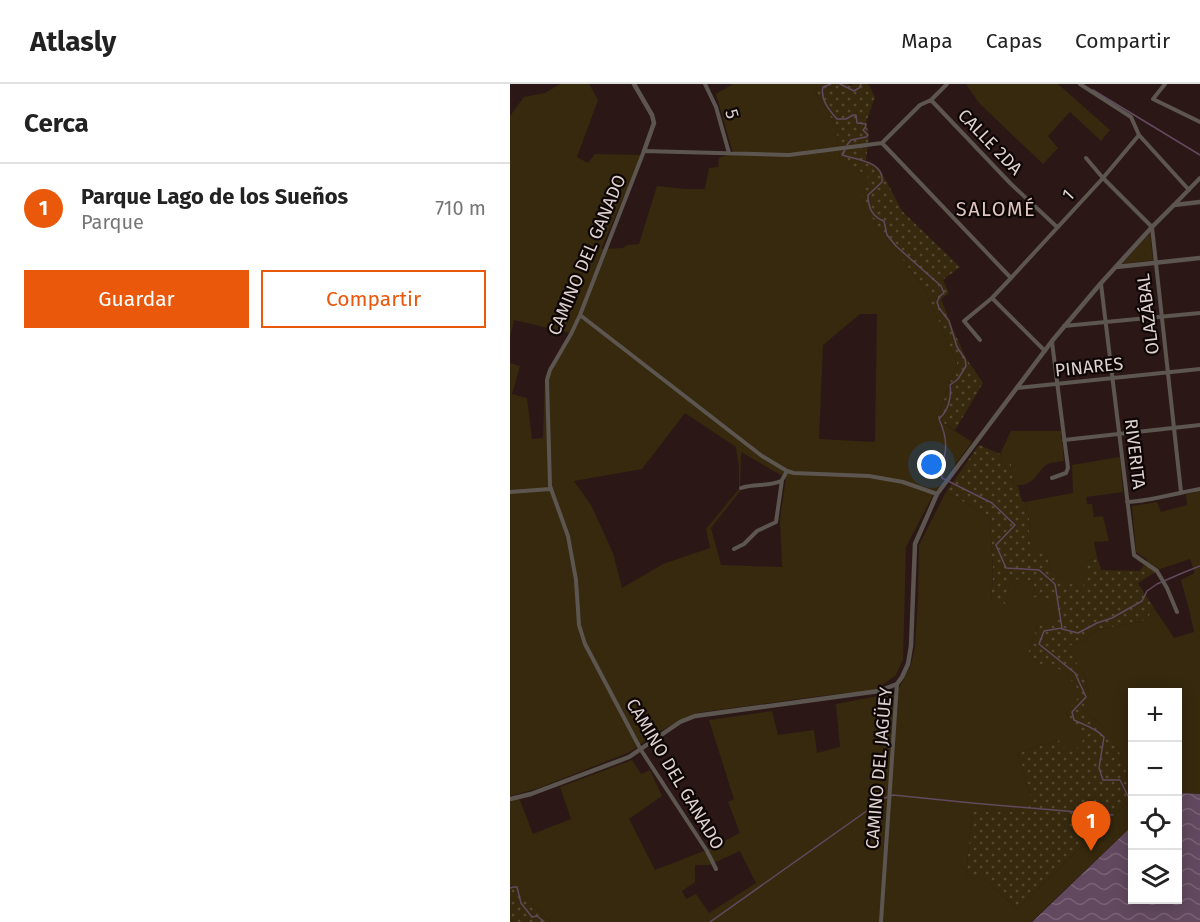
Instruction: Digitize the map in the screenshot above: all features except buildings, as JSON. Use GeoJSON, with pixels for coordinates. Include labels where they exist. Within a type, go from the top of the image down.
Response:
{"type":"FeatureCollection","features":[{"type":"Feature","properties":{"kind":"street","name":"CAMINO DEL GANADO"},"geometry":{"type":"LineString","coordinates":[[634,84],[654,123],[580,315],[550,370],[547,380],[550,489],[568,536],[576,580],[579,625],[585,644],[641,750],[716,868]]}},
{"type":"Feature","properties":{"kind":"street","name":"5"},"geometry":{"type":"LineString","coordinates":[[705,84],[717,107],[729,153]]}},
{"type":"Feature","properties":{"kind":"street"},"geometry":{"type":"LineString","coordinates":[[645,151],[789,155],[882,143],[920,105],[931,100],[948,84]]}},
{"type":"Feature","properties":{"kind":"street"},"geometry":{"type":"LineString","coordinates":[[1080,84],[1131,117],[1139,135],[1189,190]]}},
{"type":"Feature","properties":{"kind":"street"},"geometry":{"type":"LineString","coordinates":[[1165,84],[1153,99],[1200,122]]}},
{"type":"Feature","properties":{"kind":"street","name":"CALLE 2DA"},"geometry":{"type":"LineString","coordinates":[[931,100],[1010,183],[1057,227]]}},
{"type":"Feature","properties":{"kind":"street","name":"1"},"geometry":{"type":"LineString","coordinates":[[980,340],[964,321],[992,298],[1011,278],[1103,178],[1139,135]]}},
{"type":"Feature","properties":{"kind":"street"},"geometry":{"type":"LineString","coordinates":[[882,143],[1011,278]]}},
{"type":"Feature","properties":{"kind":"street"},"geometry":{"type":"LineString","coordinates":[[1086,158],[1152,227]]}},
{"type":"Feature","properties":{"kind":"street"},"geometry":{"type":"LineString","coordinates":[[1174,205],[1200,178]]}},
{"type":"Feature","properties":{"kind":"street"},"geometry":{"type":"LineString","coordinates":[[1174,205],[1200,202]]}},
{"type":"Feature","properties":{"kind":"street","name":"CAMINO DEL JAGÜEY"},"geometry":{"type":"LineString","coordinates":[[880,922],[897,684],[908,664],[911,646],[915,544],[937,494],[1044,351],[1115,267],[1174,205]]}},
{"type":"Feature","properties":{"kind":"street","name":"OLAZÁBAL"},"geometry":{"type":"LineString","coordinates":[[1152,227],[1181,492]]}},
{"type":"Feature","properties":{"kind":"street"},"geometry":{"type":"LineString","coordinates":[[1115,267],[1200,258]]}},
{"type":"Feature","properties":{"kind":"street","name":"RIVERITA"},"geometry":{"type":"LineString","coordinates":[[1101,283],[1134,555],[1157,572],[1177,612]]}},
{"type":"Feature","properties":{"kind":"street"},"geometry":{"type":"LineString","coordinates":[[992,298],[1044,351]]}},
{"type":"Feature","properties":{"kind":"street"},"geometry":{"type":"LineString","coordinates":[[1064,326],[1200,313]]}},
{"type":"Feature","properties":{"kind":"street"},"geometry":{"type":"LineString","coordinates":[[580,315],[762,456],[787,471],[869,476],[903,482],[937,494]]}},
{"type":"Feature","properties":{"kind":"street"},"geometry":{"type":"LineString","coordinates":[[1052,341],[1068,468],[1066,473],[1052,478]]}},
{"type":"Feature","properties":{"kind":"street","name":"PINARES"},"geometry":{"type":"LineString","coordinates":[[1017,388],[1200,369]]}},
{"type":"Feature","properties":{"kind":"street"},"geometry":{"type":"LineString","coordinates":[[1065,440],[1200,425]]}},
{"type":"Feature","properties":{"kind":"street"},"geometry":{"type":"LineString","coordinates":[[734,549],[744,544],[757,531],[776,522],[782,480],[787,471]]}},
{"type":"Feature","properties":{"kind":"street"},"geometry":{"type":"LineString","coordinates":[[741,488],[774,484],[782,480]]}},
{"type":"Feature","properties":{"kind":"street"},"geometry":{"type":"LineString","coordinates":[[510,492],[550,489]]}},
{"type":"Feature","properties":{"kind":"street"},"geometry":{"type":"LineString","coordinates":[[1127,502],[1159,499],[1200,489]]}},
{"type":"Feature","properties":{"kind":"street"},"geometry":{"type":"LineString","coordinates":[[510,799],[531,794],[629,757],[680,722],[695,716],[879,691],[897,684]]}},
{"type":"Feature","properties":{"kind":"shaded area"},"geometry":{"type":"Polygon","coordinates":[[[560,84],[589,84],[598,100],[577,157],[588,163],[595,154],[642,155],[601,249],[623,248],[627,245],[639,244],[657,186],[705,189],[709,168],[718,167],[719,158],[733,153],[716,94],[733,84],[826,84],[814,90],[836,126],[840,159],[868,176],[860,202],[925,290],[957,363],[937,419],[972,442],[933,495],[906,547],[903,659],[896,675],[876,690],[696,713],[656,733],[630,752],[539,788],[510,796],[510,363],[520,366],[512,394],[527,398],[532,439],[543,438],[545,376],[570,333],[514,320],[510,338],[510,116],[524,97],[545,93],[560,84]],[[860,314],[823,345],[819,439],[875,442],[877,314],[860,314]],[[685,413],[642,469],[574,481],[591,505],[613,553],[622,588],[663,564],[710,548],[706,529],[739,489],[736,447],[685,413]],[[741,452],[740,491],[711,528],[721,565],[782,567],[780,519],[786,478],[741,452]]]}},
{"type":"Feature","properties":{"kind":"shaded area"},"geometry":{"type":"Polygon","coordinates":[[[826,84],[851,86],[868,84],[875,97],[866,122],[869,135],[866,161],[880,169],[902,211],[960,267],[943,280],[949,293],[941,299],[966,358],[983,383],[955,430],[937,419],[957,363],[925,290],[860,202],[840,160],[836,126],[814,90],[826,84]]]}},
{"type":"Feature","properties":{"kind":"shaded area"},"geometry":{"type":"Polygon","coordinates":[[[966,84],[1058,84],[1110,130],[1101,141],[1070,112],[1048,136],[1058,148],[1043,164],[980,104],[966,84]]]}},
{"type":"Feature","properties":{"kind":"shaded area"},"geometry":{"type":"Polygon","coordinates":[[[1150,233],[1153,260],[1121,264],[1150,233]]]}},
{"type":"Feature","properties":{"kind":"shaded area"},"geometry":{"type":"Polygon","coordinates":[[[1011,431],[1061,431],[1064,461],[1048,464],[1027,484],[1014,485],[1011,464],[1002,463],[1000,454],[1011,431]]]}},
{"type":"Feature","properties":{"kind":"shaded area"},"geometry":{"type":"Polygon","coordinates":[[[979,445],[1000,454],[1002,463],[1011,463],[1014,485],[1018,486],[1022,502],[1025,502],[1031,526],[1029,531],[1046,550],[1050,567],[1088,561],[1097,557],[1101,570],[1140,571],[1147,560],[1160,569],[1138,583],[1154,608],[1147,619],[1096,630],[1086,639],[1068,647],[1085,676],[1089,695],[1083,710],[1113,739],[1124,764],[1128,778],[1128,802],[1017,909],[983,877],[966,877],[972,812],[1030,795],[1018,753],[1058,740],[1071,723],[1045,668],[1028,653],[1038,625],[1032,597],[1011,580],[1004,608],[991,601],[993,573],[990,517],[946,492],[979,445]]]}},
{"type":"Feature","properties":{"kind":"shaded area"},"geometry":{"type":"Polygon","coordinates":[[[1120,457],[1123,492],[1086,497],[1087,504],[1092,504],[1094,517],[1103,516],[1109,541],[1094,542],[1097,557],[1088,561],[1083,588],[1062,581],[1050,567],[1046,551],[1031,550],[1029,531],[1031,526],[1025,502],[1073,493],[1072,465],[1120,457]]]}},
{"type":"Feature","properties":{"kind":"shaded area"},"geometry":{"type":"Polygon","coordinates":[[[1200,491],[1200,794],[1182,793],[1182,688],[1128,688],[1128,781],[1113,740],[1103,727],[1082,710],[1089,695],[1085,676],[1067,647],[1086,639],[1096,630],[1147,619],[1154,608],[1174,638],[1194,632],[1181,580],[1195,573],[1190,559],[1160,569],[1136,552],[1132,506],[1157,502],[1161,512],[1187,505],[1186,494],[1200,491]]]}},
{"type":"Feature","properties":{"kind":"shaded area"},"geometry":{"type":"Polygon","coordinates":[[[946,492],[990,517],[993,573],[991,601],[1004,607],[1011,579],[1034,581],[1033,597],[1054,599],[1055,623],[1038,625],[1028,653],[1045,668],[1051,665],[1065,672],[1080,695],[1066,713],[1071,723],[1085,733],[1081,746],[1068,752],[1058,740],[1018,753],[1030,795],[1028,812],[972,812],[966,877],[983,877],[1017,909],[1128,802],[1128,830],[1031,922],[551,922],[510,885],[510,801],[519,798],[533,834],[571,819],[560,787],[632,760],[641,774],[650,770],[662,796],[629,819],[655,870],[709,849],[740,833],[728,802],[734,799],[709,720],[772,711],[778,735],[814,730],[817,753],[840,747],[836,704],[898,690],[911,665],[915,647],[919,545],[946,492]],[[740,851],[709,865],[695,865],[695,882],[682,891],[686,899],[696,894],[709,913],[756,883],[740,851]]]}},
{"type":"Feature","properties":{"kind":"shaded area"},"geometry":{"type":"Polygon","coordinates":[[[510,885],[551,922],[510,922],[510,885]]]}},
{"type":"Feature","properties":{"kind":"water"},"geometry":{"type":"Polygon","coordinates":[[[1182,793],[1200,794],[1200,922],[1032,922],[1128,830],[1128,904],[1182,904],[1182,793]]]}},
{"type":"Feature","properties":{"kind":"waterway"},"geometry":{"type":"LineString","coordinates":[[831,84],[823,87],[822,91],[828,108],[837,119],[846,119],[856,115],[857,123],[866,124],[863,130],[868,135],[851,140],[847,145]]}},
{"type":"Feature","properties":{"kind":"waterway"},"geometry":{"type":"LineString","coordinates":[[840,84],[854,91],[861,84]]}},
{"type":"Feature","properties":{"kind":"waterway"},"geometry":{"type":"LineString","coordinates":[[1093,90],[1200,155]]}},
{"type":"Feature","properties":{"kind":"waterway"},"geometry":{"type":"LineString","coordinates":[[845,150],[842,155],[868,162],[879,170],[882,182],[868,195],[871,211],[884,221],[887,235],[896,246],[941,286],[944,293],[937,302],[949,321],[957,347],[965,359],[966,366],[958,379],[950,385],[949,403],[939,419],[946,443],[941,469],[942,478],[992,503],[1015,525],[996,545],[1006,568],[1039,570],[1055,584],[1062,628],[1044,631],[1039,644],[1075,673],[1086,697],[1072,712],[1074,720],[1104,737],[1099,768],[1103,780],[1120,780],[1128,796]]}},
{"type":"Feature","properties":{"kind":"waterway"},"geometry":{"type":"LineString","coordinates":[[1062,629],[1078,633],[1112,618],[1142,601],[1147,591],[1157,584],[1200,566]]}},
{"type":"Feature","properties":{"kind":"waterway"},"geometry":{"type":"LineString","coordinates":[[710,922],[885,798],[893,795],[1113,815]]}},
{"type":"Feature","properties":{"kind":"waterway"},"geometry":{"type":"LineString","coordinates":[[510,888],[517,887],[521,903],[532,917],[537,916],[542,920],[541,922]]}},
{"type":"Feature","properties":{"kind":"place","name":"Parque Lago de los Sueños"},"geometry":{"type":"Point","coordinates":[1091,851]}},
{"type":"Feature","properties":{"kind":"district","name":"SALOMÉ"},"geometry":{"type":"Point","coordinates":[996,209]}}]}
